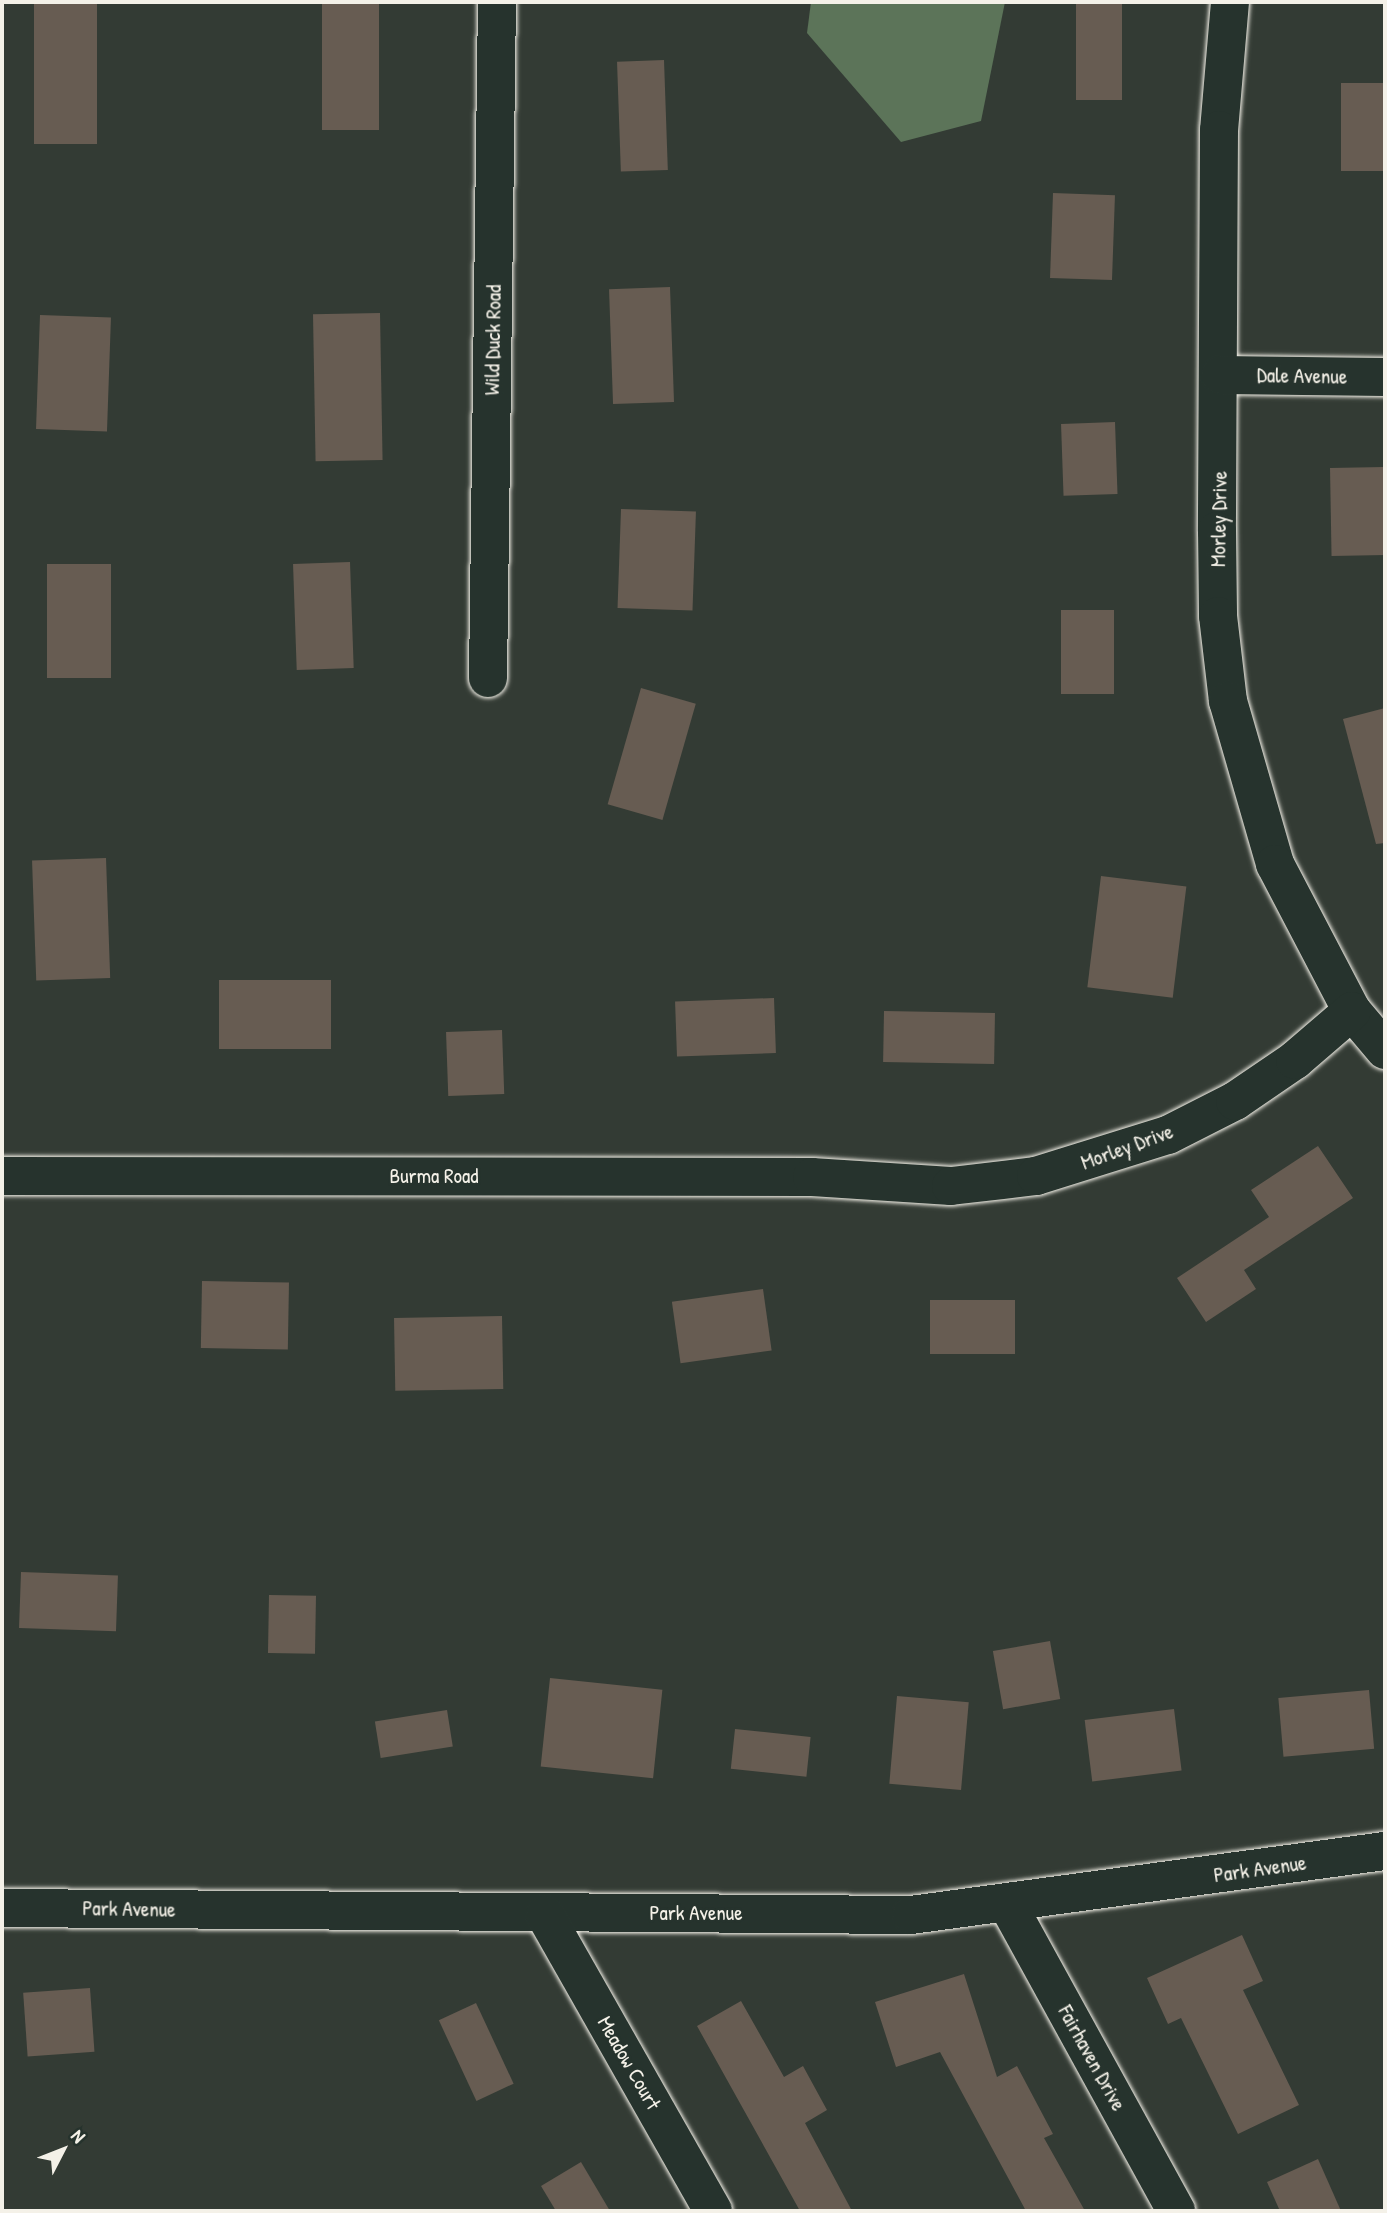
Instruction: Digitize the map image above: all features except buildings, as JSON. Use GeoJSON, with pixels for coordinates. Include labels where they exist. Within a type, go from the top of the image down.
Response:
{"type":"FeatureCollection","features":[{"type":"Feature","properties":{"kind":"street","name":"Wild Duck Road"},"geometry":{"type":"LineString","coordinates":[[488,678],[497,2]]}},
{"type":"Feature","properties":{"kind":"street","name":"Morley Drive"},"geometry":{"type":"LineString","coordinates":[[1230,2],[1219,130],[1218,615],[1228,701],[1275,864],[1352,1011],[1385,1050]]}},
{"type":"Feature","properties":{"kind":"street","name":"Dale Avenue"},"geometry":{"type":"LineString","coordinates":[[1220,375],[1385,377]]}},
{"type":"Feature","properties":{"kind":"street","name":"Morley Drive"},"geometry":{"type":"LineString","coordinates":[[867,1184],[951,1186],[1036,1176],[1108,1158],[1235,1101],[1295,1060],[1352,1011]]}},
{"type":"Feature","properties":{"kind":"street","name":"Burma Road"},"geometry":{"type":"LineString","coordinates":[[2,1176],[799,1177],[867,1184]]}},
{"type":"Feature","properties":{"kind":"street","name":"Park Avenue"},"geometry":{"type":"LineString","coordinates":[[2,1908],[545,1915],[911,1915],[1008,1905],[1385,1851]]}},
{"type":"Feature","properties":{"kind":"street","name":"Fairhaven Drive"},"geometry":{"type":"LineString","coordinates":[[1008,1905],[1176,2211]]}},
{"type":"Feature","properties":{"kind":"street","name":"Meadow Court"},"geometry":{"type":"LineString","coordinates":[[545,1915],[713,2211]]}},
{"type":"Feature","properties":{"kind":"green space"},"geometry":{"type":"Polygon","coordinates":[[[811,2],[1005,2],[981,121],[901,142],[807,33],[811,2]]]}}]}
